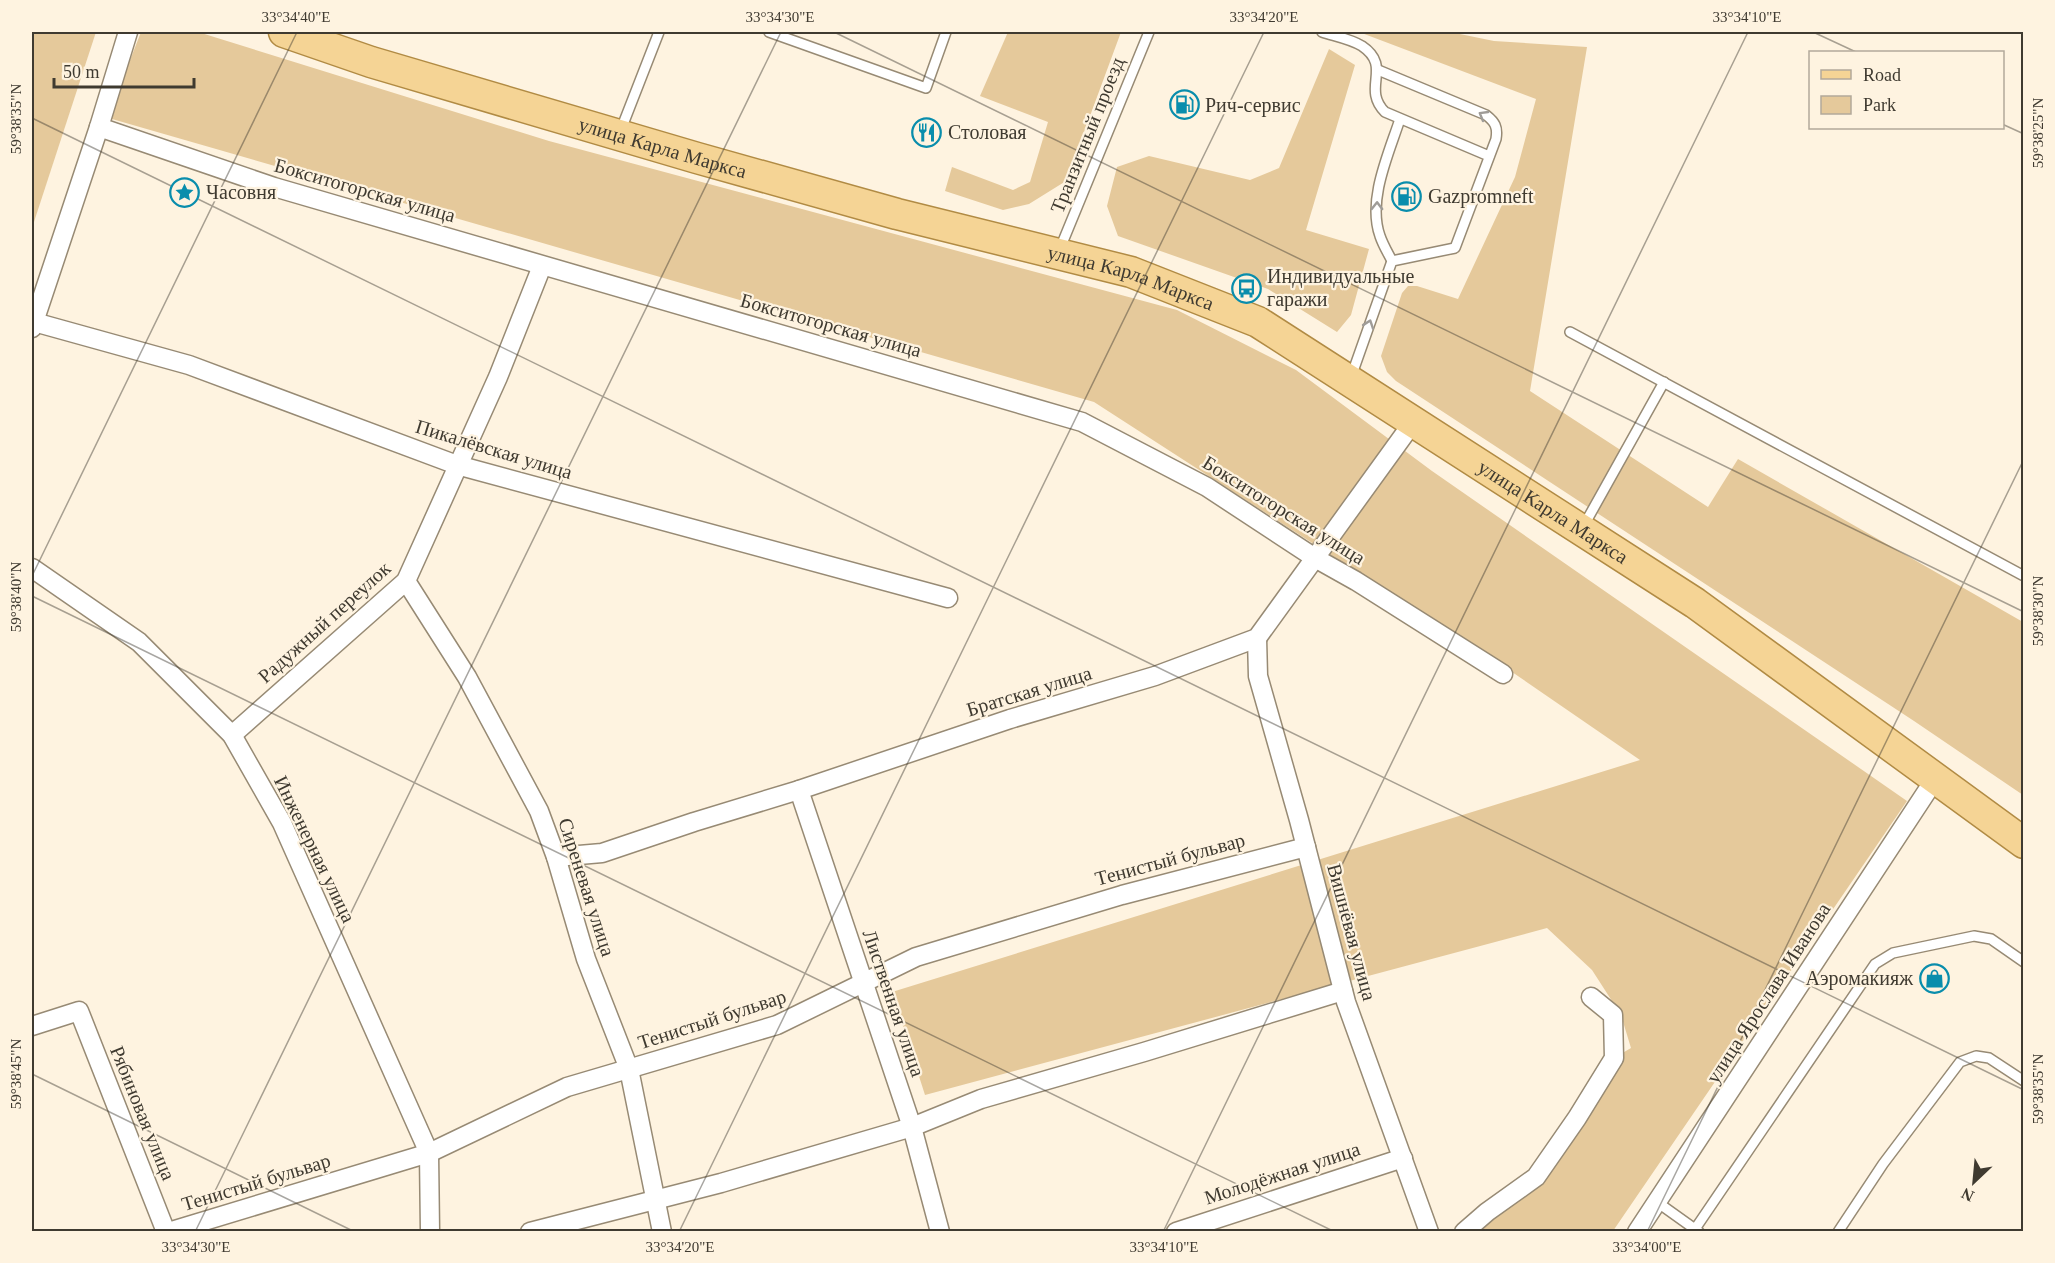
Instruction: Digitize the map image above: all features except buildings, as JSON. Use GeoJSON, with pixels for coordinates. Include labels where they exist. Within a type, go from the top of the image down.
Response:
{"type":"FeatureCollection","features":[{"type":"Feature","properties":{"kind":"main road","name":"улица Карла Маркса"},"geometry":{"type":"LineString","coordinates":[[284,32],[371,62],[897,214],[1058,252],[1131,272],[1258,322],[1695,603],[2024,843]]}},
{"type":"Feature","properties":{"kind":"street"},"geometry":{"type":"LineString","coordinates":[[33,325],[128,32]]}},
{"type":"Feature","properties":{"kind":"street","name":"Бокситогорская улица"},"geometry":{"type":"LineString","coordinates":[[99,127],[274,187],[1082,422],[1207,487],[1315,558],[1356,581],[1503,674]]}},
{"type":"Feature","properties":{"kind":"street","name":"Радужный переулок"},"geometry":{"type":"LineString","coordinates":[[232,735],[406,581],[498,377],[542,266]]}},
{"type":"Feature","properties":{"kind":"street","name":"Пикалёвская улица"},"geometry":{"type":"LineString","coordinates":[[33,325],[189,365],[457,465],[948,598]]}},
{"type":"Feature","properties":{"kind":"street"},"geometry":{"type":"LineString","coordinates":[[1257,638],[1414,421]]}},
{"type":"Feature","properties":{"kind":"street","name":"Инженерная улица"},"geometry":{"type":"LineString","coordinates":[[32,568],[139,642],[232,735],[282,823],[429,1153],[430,1232]]}},
{"type":"Feature","properties":{"kind":"street","name":"Сиреневая улица"},"geometry":{"type":"LineString","coordinates":[[406,581],[467,677],[538,811],[556,857],[586,958],[629,1069],[662,1232]]}},
{"type":"Feature","properties":{"kind":"street","name":"Братская улица"},"geometry":{"type":"LineString","coordinates":[[556,857],[602,854],[1010,719],[1155,676],[1257,638]]}},
{"type":"Feature","properties":{"kind":"street","name":"Вишнёвая улица"},"geometry":{"type":"LineString","coordinates":[[1257,638],[1258,676],[1343,991],[1429,1232]]}},
{"type":"Feature","properties":{"kind":"street","name":"улица Ярослава Иванова"},"geometry":{"type":"LineString","coordinates":[[1637,1232],[1935,779]]}},
{"type":"Feature","properties":{"kind":"street","name":"Лиственная улица"},"geometry":{"type":"LineString","coordinates":[[799,790],[912,1127],[940,1232]]}},
{"type":"Feature","properties":{"kind":"street","name":"Тенистый бульвар"},"geometry":{"type":"LineString","coordinates":[[167,1232],[429,1153],[567,1087],[777,1025],[916,957],[1122,895],[1306,847]]}},
{"type":"Feature","properties":{"kind":"street"},"geometry":{"type":"LineString","coordinates":[[530,1232],[721,1183],[912,1127],[981,1100],[1343,991]]}},
{"type":"Feature","properties":{"kind":"street"},"geometry":{"type":"LineString","coordinates":[[1464,1232],[1487,1212],[1536,1177],[1577,1118],[1614,1058],[1613,1016],[1591,997]]}},
{"type":"Feature","properties":{"kind":"street","name":"Рябиновая улица"},"geometry":{"type":"LineString","coordinates":[[32,1026],[79,1011],[167,1232]]}},
{"type":"Feature","properties":{"kind":"street","name":"Молодёжная улица"},"geometry":{"type":"LineString","coordinates":[[1176,1232],[1403,1158]]}},
{"type":"Feature","properties":{"kind":"lane"},"geometry":{"type":"LineString","coordinates":[[619,134],[659,32]]}},
{"type":"Feature","properties":{"kind":"lane"},"geometry":{"type":"LineString","coordinates":[[770,32],[926,88],[946,32]]}},
{"type":"Feature","properties":{"kind":"lane","name":"Транзитный проезд"},"geometry":{"type":"LineString","coordinates":[[1058,252],[1149,32]]}},
{"type":"Feature","properties":{"kind":"lane"},"geometry":{"type":"LineString","coordinates":[[1322,32],[1362,46],[1372,57],[1378,70],[1374,94],[1377,104],[1384,112],[1489,156]]}},
{"type":"Feature","properties":{"kind":"lane"},"geometry":{"type":"LineString","coordinates":[[1378,70],[1486,115],[1494,122],[1497,130],[1455,248],[1392,261]]}},
{"type":"Feature","properties":{"kind":"lane"},"geometry":{"type":"LineString","coordinates":[[1350,380],[1392,261],[1379,235],[1376,213],[1377,196],[1400,118]]}},
{"type":"Feature","properties":{"kind":"lane"},"geometry":{"type":"LineString","coordinates":[[1570,332],[2024,576]]}},
{"type":"Feature","properties":{"kind":"lane"},"geometry":{"type":"LineString","coordinates":[[1581,529],[1664,382]]}},
{"type":"Feature","properties":{"kind":"lane"},"geometry":{"type":"LineString","coordinates":[[1657,1202],[1696,1231],[1875,964],[1893,953],[1974,936],[1990,939],[2024,962]]}},
{"type":"Feature","properties":{"kind":"lane"},"geometry":{"type":"LineString","coordinates":[[1838,1232],[1882,1164],[1960,1062],[1976,1056],[1989,1058],[2024,1081]]}},
{"type":"Feature","properties":{"kind":"green space"},"geometry":{"type":"Polygon","coordinates":[[[32,32],[96,32],[32,228],[32,32]]]}},
{"type":"Feature","properties":{"kind":"green space"},"geometry":{"type":"Polygon","coordinates":[[[141,32],[198,32],[549,141],[1177,310],[1296,370],[1432,471],[1907,801],[1613,1231],[1481,1231],[1548,1166],[1614,1058],[1631,1048],[1621,1015],[1592,970],[1547,928],[925,1095],[892,992],[1640,760],[1515,674],[1094,402],[112,119],[125,73],[141,32]]]}},
{"type":"Feature","properties":{"kind":"green space"},"geometry":{"type":"Polygon","coordinates":[[[1008,32],[1121,32],[1066,181],[1029,204],[1003,210],[945,191],[952,167],[1013,190],[1030,182],[1048,122],[980,96],[1008,32]]]}},
{"type":"Feature","properties":{"kind":"green space"},"geometry":{"type":"Polygon","coordinates":[[[1359,32],[1450,32],[1494,41],[1587,47],[1530,391],[1708,507],[1738,459],[2023,622],[2023,795],[1396,381],[1387,372],[1381,356],[1402,293],[1408,286],[1417,286],[1458,299],[1515,177],[1536,99],[1359,32]]]}},
{"type":"Feature","properties":{"kind":"green space"},"geometry":{"type":"Polygon","coordinates":[[[1329,49],[1355,65],[1306,230],[1369,249],[1351,315],[1337,332],[1268,289],[1118,236],[1107,206],[1117,167],[1149,156],[1250,180],[1279,168],[1329,49]]]}},
{"type":"Feature","properties":{"kind":"place","name":"Рич-сервис"},"geometry":{"type":"Point","coordinates":[1184,105]}},
{"type":"Feature","properties":{"kind":"place","name":"Столовая"},"geometry":{"type":"Point","coordinates":[927,132]}},
{"type":"Feature","properties":{"kind":"place","name":"Часовня"},"geometry":{"type":"Point","coordinates":[185,192]}},
{"type":"Feature","properties":{"kind":"place","name":"Gazpromneft"},"geometry":{"type":"Point","coordinates":[1407,196]}},
{"type":"Feature","properties":{"kind":"place","name":"Индивидуальные гаражи"},"geometry":{"type":"Point","coordinates":[1246,288]}},
{"type":"Feature","properties":{"kind":"place","name":"Аэромакияж"},"geometry":{"type":"Point","coordinates":[1934,978]}}]}
